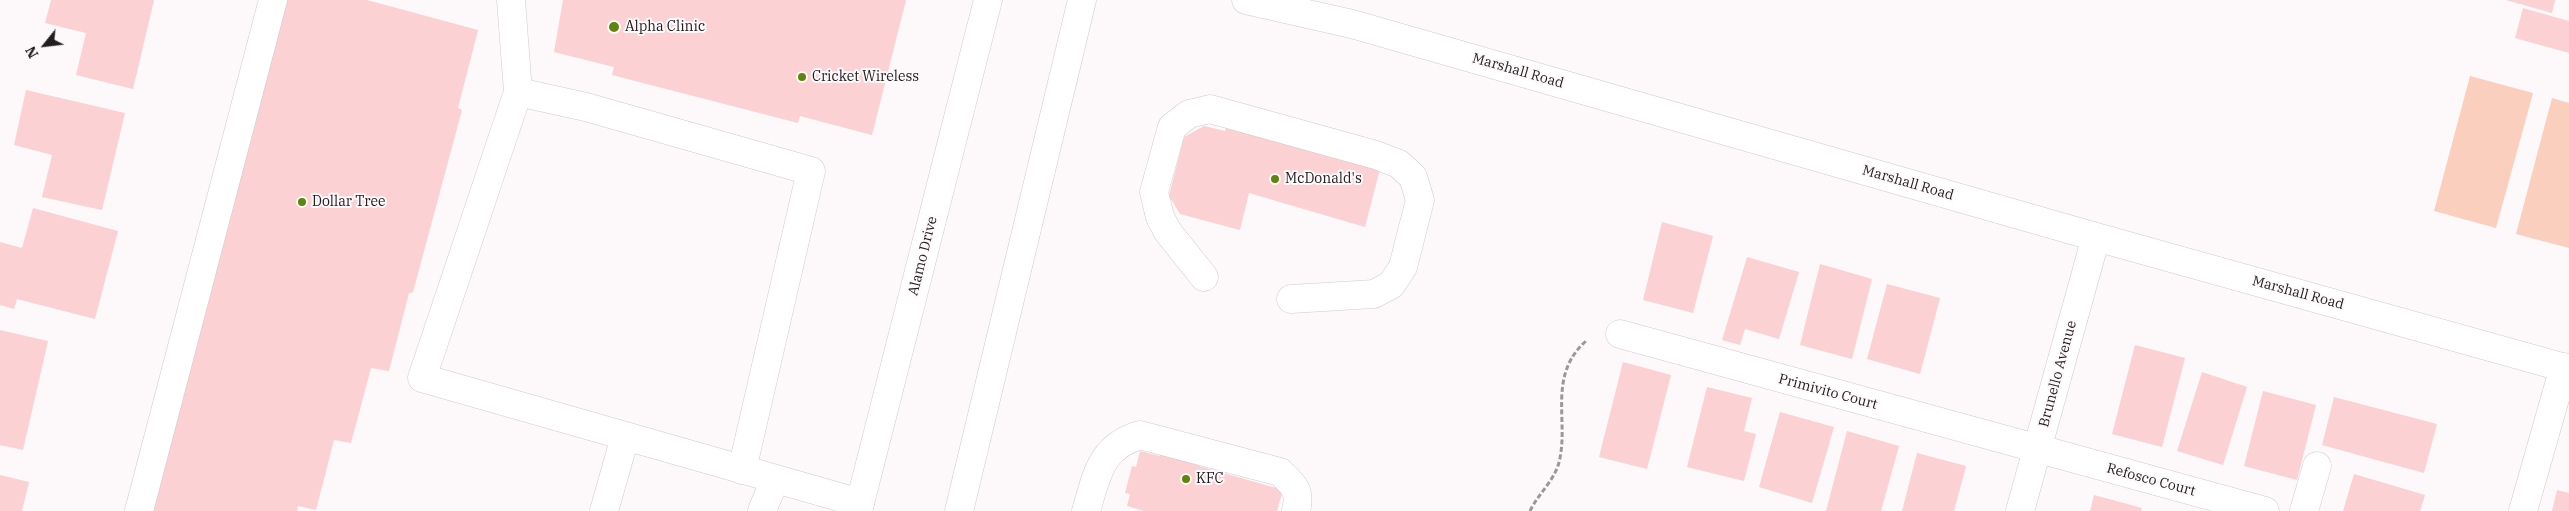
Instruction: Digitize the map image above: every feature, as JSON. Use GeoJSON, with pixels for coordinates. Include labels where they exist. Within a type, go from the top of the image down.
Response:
{"type":"FeatureCollection","features":[{"type":"Feature","properties":{"kind":"street"},"geometry":{"type":"LineString","coordinates":[[139,511],[273,0]]}},
{"type":"Feature","properties":{"kind":"street"},"geometry":{"type":"LineString","coordinates":[[511,0],[518,92],[422,378],[775,479],[859,507]]}},
{"type":"Feature","properties":{"kind":"street","name":"Alamo Drive"},"geometry":{"type":"LineString","coordinates":[[859,507],[988,0]]}},
{"type":"Feature","properties":{"kind":"street"},"geometry":{"type":"LineString","coordinates":[[959,511],[1082,0]]}},
{"type":"Feature","properties":{"kind":"street","name":"Marshall Road"},"geometry":{"type":"LineString","coordinates":[[1246,0],[1352,24],[2096,238],[2566,368]]}},
{"type":"Feature","properties":{"kind":"street"},"geometry":{"type":"LineString","coordinates":[[518,92],[586,107],[811,171],[742,470]]}},
{"type":"Feature","properties":{"kind":"street"},"geometry":{"type":"LineString","coordinates":[[1204,277],[1168,232],[1160,217],[1154,192],[1172,127],[1189,114],[1210,110],[1376,155],[1399,164],[1413,177],[1420,200],[1403,267],[1390,285],[1374,294],[1291,299]]}},
{"type":"Feature","properties":{"kind":"street","name":"Brunello Avenue"},"geometry":{"type":"LineString","coordinates":[[2020,511],[2096,238]]}},
{"type":"Feature","properties":{"kind":"street","name":"Primivito Court"},"geometry":{"type":"LineString","coordinates":[[1620,334],[2037,449]]}},
{"type":"Feature","properties":{"kind":"street"},"geometry":{"type":"LineString","coordinates":[[2523,511],[2566,368]]}},
{"type":"Feature","properties":{"kind":"street"},"geometry":{"type":"LineString","coordinates":[[1086,511],[1099,467],[1110,450],[1124,440],[1140,435],[1280,472],[1294,485],[1299,499],[1296,511]]}},
{"type":"Feature","properties":{"kind":"street"},"geometry":{"type":"LineString","coordinates":[[604,511],[625,437]]}},
{"type":"Feature","properties":{"kind":"street","name":"Refosco Court"},"geometry":{"type":"LineString","coordinates":[[2037,449],[2265,511]]}},
{"type":"Feature","properties":{"kind":"street"},"geometry":{"type":"LineString","coordinates":[[2304,511],[2317,466]]}},
{"type":"Feature","properties":{"kind":"street"},"geometry":{"type":"LineString","coordinates":[[762,511],[775,479]]}},
{"type":"Feature","properties":{"kind":"path"},"geometry":{"type":"LineString","coordinates":[[1530,511],[1550,485],[1561,457],[1560,402],[1573,356],[1589,339],[1599,335],[1620,334]]}},
{"type":"Feature","properties":{"kind":"shaded area"},"geometry":{"type":"Polygon","coordinates":[[[2470,76],[2533,93],[2496,228],[2434,211],[2470,76]]]}},
{"type":"Feature","properties":{"kind":"shaded area"},"geometry":{"type":"Polygon","coordinates":[[[2552,98],[2569,103],[2569,248],[2516,234],[2552,98]]]}},
{"type":"Feature","properties":{"kind":"building"},"geometry":{"type":"Polygon","coordinates":[[[51,0],[154,0],[133,89],[76,75],[86,33],[45,23],[51,0]]]}},
{"type":"Feature","properties":{"kind":"building"},"geometry":{"type":"Polygon","coordinates":[[[281,0],[367,0],[478,30],[458,108],[462,110],[413,292],[409,293],[389,371],[371,368],[351,443],[334,440],[316,510],[298,506],[297,511],[146,511],[281,0]]]}},
{"type":"Feature","properties":{"kind":"building"},"geometry":{"type":"Polygon","coordinates":[[[563,0],[906,0],[872,135],[800,116],[798,123],[612,75],[614,67],[554,52],[563,0]]]}},
{"type":"Feature","properties":{"kind":"building"},"geometry":{"type":"Polygon","coordinates":[[[2506,0],[2555,0],[2552,13],[2506,0]]]}},
{"type":"Feature","properties":{"kind":"building"},"geometry":{"type":"Polygon","coordinates":[[[2523,8],[2569,21],[2569,53],[2515,38],[2523,8]]]}},
{"type":"Feature","properties":{"kind":"building"},"geometry":{"type":"Polygon","coordinates":[[[26,90],[125,113],[102,210],[42,197],[52,155],[14,145],[26,90]]]}},
{"type":"Feature","properties":{"kind":"building","name":"McDonald's"},"geometry":{"type":"Polygon","coordinates":[[[1228,122],[1381,165],[1365,227],[1249,193],[1240,230],[1180,214],[1169,196],[1184,137],[1204,126],[1225,131],[1228,122]]]}},
{"type":"Feature","properties":{"kind":"building"},"geometry":{"type":"Polygon","coordinates":[[[33,208],[118,231],[95,319],[17,299],[14,309],[0,305],[0,242],[22,248],[33,208]]]}},
{"type":"Feature","properties":{"kind":"building"},"geometry":{"type":"Polygon","coordinates":[[[1662,222],[1713,236],[1693,313],[1643,300],[1662,222]]]}},
{"type":"Feature","properties":{"kind":"building"},"geometry":{"type":"Polygon","coordinates":[[[1747,257],[1799,272],[1779,339],[1745,329],[1740,345],[1722,340],[1747,257]]]}},
{"type":"Feature","properties":{"kind":"building"},"geometry":{"type":"Polygon","coordinates":[[[1820,264],[1872,279],[1852,359],[1800,345],[1820,264]]]}},
{"type":"Feature","properties":{"kind":"building"},"geometry":{"type":"Polygon","coordinates":[[[1887,284],[1940,298],[1920,374],[1867,359],[1887,284]]]}},
{"type":"Feature","properties":{"kind":"building"},"geometry":{"type":"Polygon","coordinates":[[[0,330],[48,341],[23,450],[0,445],[0,330]]]}},
{"type":"Feature","properties":{"kind":"building"},"geometry":{"type":"Polygon","coordinates":[[[2135,345],[2185,358],[2162,447],[2112,434],[2135,345]]]}},
{"type":"Feature","properties":{"kind":"building"},"geometry":{"type":"Polygon","coordinates":[[[1623,362],[1671,375],[1647,469],[1599,457],[1623,362]]]}},
{"type":"Feature","properties":{"kind":"building"},"geometry":{"type":"Polygon","coordinates":[[[2202,372],[2247,387],[2223,465],[2177,451],[2202,372]]]}},
{"type":"Feature","properties":{"kind":"building"},"geometry":{"type":"Polygon","coordinates":[[[1707,387],[1752,398],[1744,431],[1756,434],[1744,481],[1687,467],[1707,387]]]}},
{"type":"Feature","properties":{"kind":"building"},"geometry":{"type":"Polygon","coordinates":[[[2263,391],[2316,405],[2297,480],[2244,466],[2263,391]]]}},
{"type":"Feature","properties":{"kind":"building"},"geometry":{"type":"Polygon","coordinates":[[[2334,397],[2437,424],[2424,473],[2322,445],[2334,397]]]}},
{"type":"Feature","properties":{"kind":"building"},"geometry":{"type":"Polygon","coordinates":[[[1780,412],[1834,427],[1812,503],[1759,487],[1780,412]]]}},
{"type":"Feature","properties":{"kind":"building"},"geometry":{"type":"Polygon","coordinates":[[[1847,431],[1899,446],[1881,511],[1826,511],[1847,431]]]}},
{"type":"Feature","properties":{"kind":"building","name":"KFC"},"geometry":{"type":"Polygon","coordinates":[[[1163,449],[1200,460],[1199,466],[1283,490],[1277,511],[1144,511],[1127,506],[1130,494],[1125,493],[1132,466],[1136,467],[1140,451],[1160,456],[1163,449]]]}},
{"type":"Feature","properties":{"kind":"building"},"geometry":{"type":"Polygon","coordinates":[[[1917,453],[1966,466],[1954,511],[1902,511],[1917,453]]]}},
{"type":"Feature","properties":{"kind":"building"},"geometry":{"type":"Polygon","coordinates":[[[2354,474],[2425,495],[2420,511],[2343,511],[2354,474]]]}},
{"type":"Feature","properties":{"kind":"building"},"geometry":{"type":"Polygon","coordinates":[[[0,475],[29,482],[22,511],[0,511],[0,475]]]}},
{"type":"Feature","properties":{"kind":"building"},"geometry":{"type":"Polygon","coordinates":[[[2557,490],[2569,493],[2569,511],[2552,511],[2557,490]]]}},
{"type":"Feature","properties":{"kind":"building"},"geometry":{"type":"Polygon","coordinates":[[[2094,495],[2142,508],[2141,511],[2090,511],[2094,495]]]}},
{"type":"Feature","properties":{"kind":"place","name":"Alpha Clinic"},"geometry":{"type":"Point","coordinates":[614,27]}},
{"type":"Feature","properties":{"kind":"place","name":"Cricket Wireless"},"geometry":{"type":"Point","coordinates":[802,77]}},
{"type":"Feature","properties":{"kind":"place","name":"McDonald's"},"geometry":{"type":"Point","coordinates":[1275,179]}},
{"type":"Feature","properties":{"kind":"place","name":"Dollar Tree"},"geometry":{"type":"Point","coordinates":[302,202]}},
{"type":"Feature","properties":{"kind":"place","name":"KFC"},"geometry":{"type":"Point","coordinates":[1186,479]}}]}
